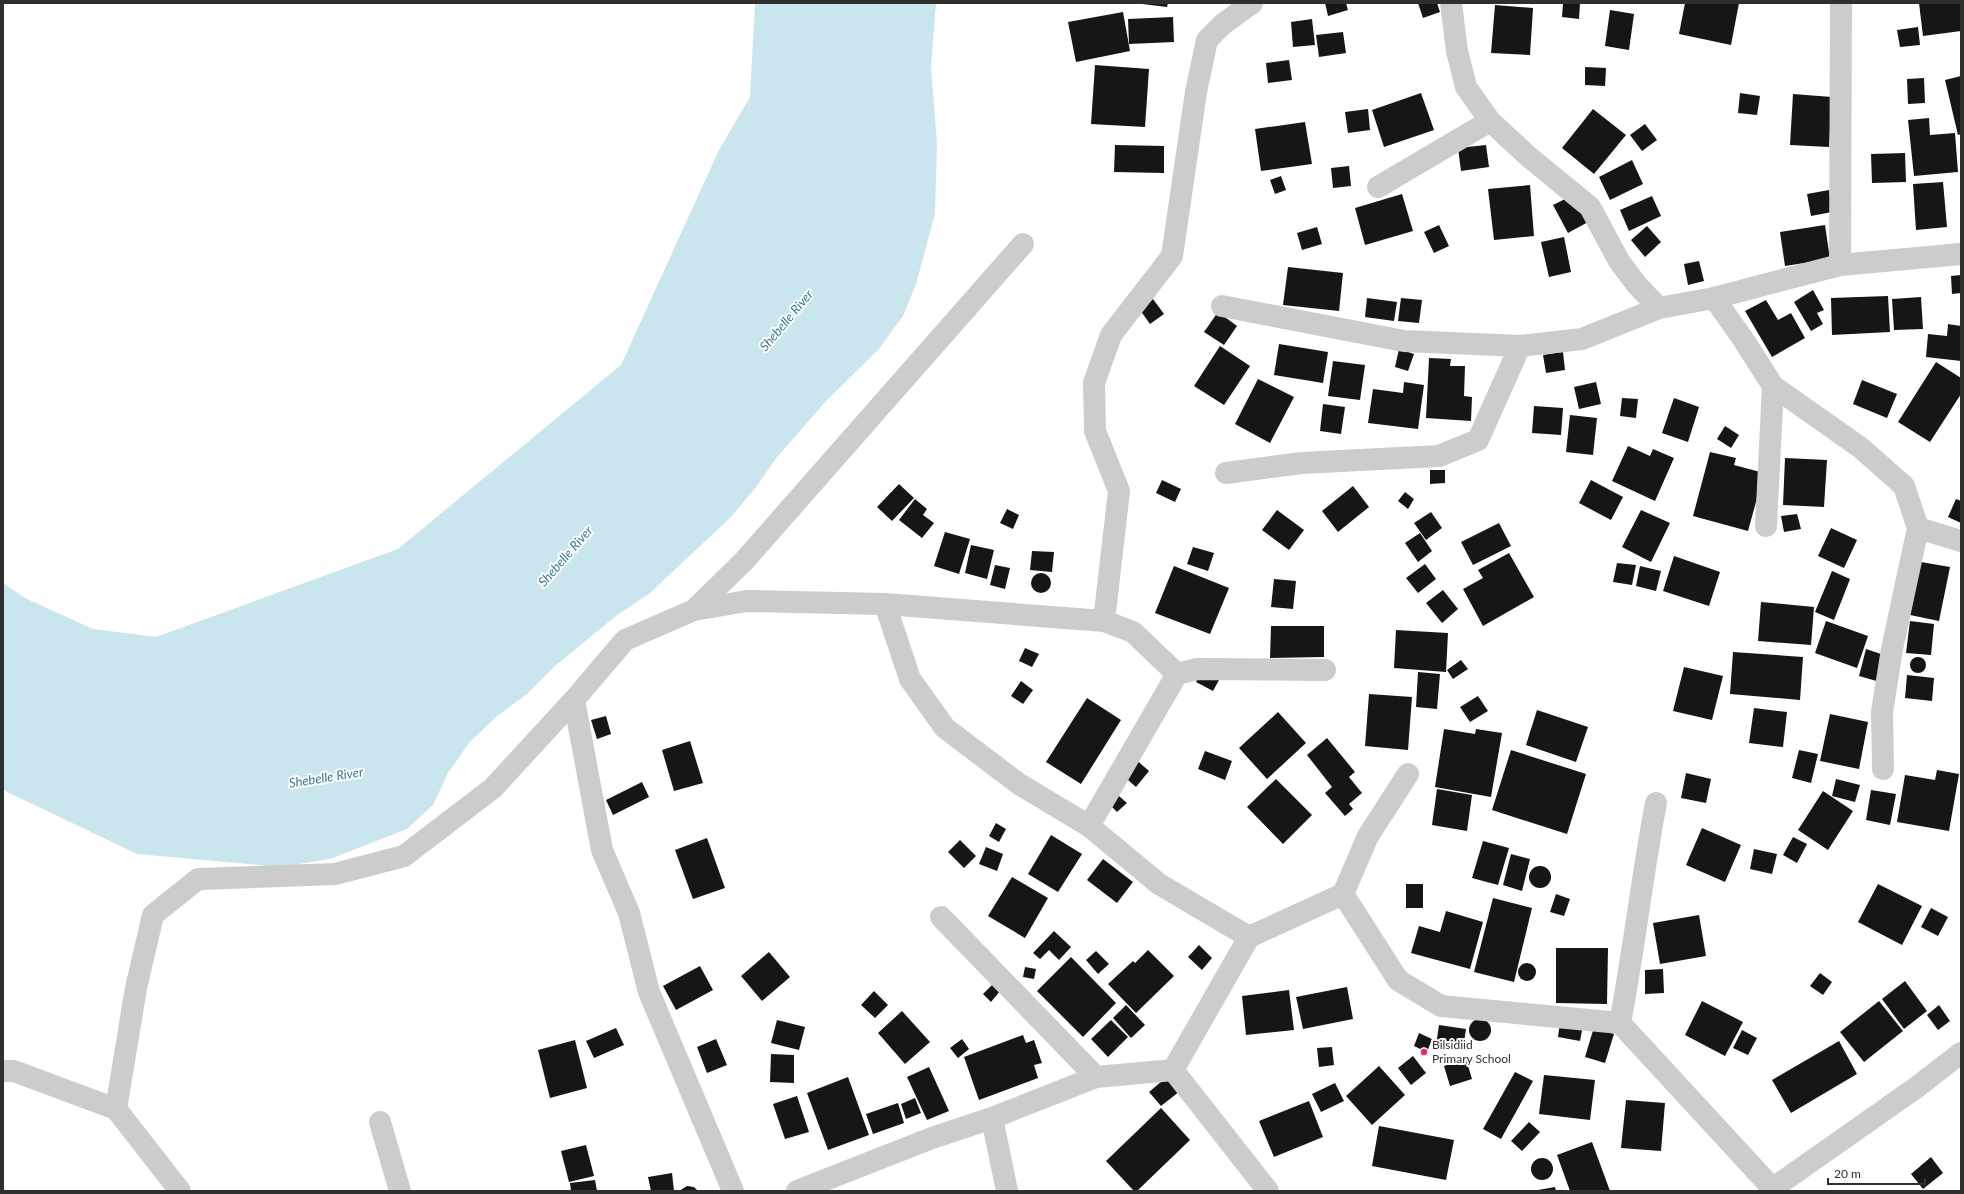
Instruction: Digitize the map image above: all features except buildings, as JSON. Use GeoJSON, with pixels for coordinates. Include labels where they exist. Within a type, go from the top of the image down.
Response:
{"type":"FeatureCollection","features":[{"type":"Feature","properties":{"kind":"street"},"geometry":{"type":"LineString","coordinates":[[1104,621],[1119,491],[1095,431],[1094,383],[1111,336],[1172,256],[1196,92],[1208,40],[1223,24],[1252,3]]}},
{"type":"Feature","properties":{"kind":"street"},"geometry":{"type":"LineString","coordinates":[[1451,3],[1457,51],[1466,87],[1490,121],[1528,157],[1590,207],[1619,261],[1636,285],[1659,308]]}},
{"type":"Feature","properties":{"kind":"street"},"geometry":{"type":"LineString","coordinates":[[1840,265],[1841,3]]}},
{"type":"Feature","properties":{"kind":"street"},"geometry":{"type":"LineString","coordinates":[[1378,187],[1490,121]]}},
{"type":"Feature","properties":{"kind":"street"},"geometry":{"type":"LineString","coordinates":[[694,610],[744,560],[1023,244]]}},
{"type":"Feature","properties":{"kind":"street"},"geometry":{"type":"LineString","coordinates":[[1222,306],[1404,341],[1520,346],[1582,339],[1659,308],[1714,298],[1840,265],[1961,254]]}},
{"type":"Feature","properties":{"kind":"street"},"geometry":{"type":"LineString","coordinates":[[1714,298],[1743,339],[1773,386],[1861,448],[1904,486],[1918,528],[1892,648],[1882,712],[1883,770]]}},
{"type":"Feature","properties":{"kind":"street"},"geometry":{"type":"LineString","coordinates":[[1226,473],[1302,463],[1439,456],[1478,440],[1520,346]]}},
{"type":"Feature","properties":{"kind":"street"},"geometry":{"type":"LineString","coordinates":[[1766,526],[1773,386]]}},
{"type":"Feature","properties":{"kind":"street"},"geometry":{"type":"LineString","coordinates":[[1918,528],[1961,541]]}},
{"type":"Feature","properties":{"kind":"street"},"geometry":{"type":"LineString","coordinates":[[116,1109],[136,988],[153,915],[198,879],[335,874],[404,856],[494,788],[574,700],[625,640],[694,610],[747,601],[885,604],[1104,621],[1133,632],[1177,674]]}},
{"type":"Feature","properties":{"kind":"street"},"geometry":{"type":"LineString","coordinates":[[885,604],[910,679],[946,728],[1019,784],[1089,826],[1160,884],[1249,936]]}},
{"type":"Feature","properties":{"kind":"street"},"geometry":{"type":"LineString","coordinates":[[1089,826],[1177,674],[1197,669],[1326,670]]}},
{"type":"Feature","properties":{"kind":"street"},"geometry":{"type":"LineString","coordinates":[[574,700],[602,850],[629,913],[649,992],[733,1191]]}},
{"type":"Feature","properties":{"kind":"street"},"geometry":{"type":"LineString","coordinates":[[1173,1070],[1249,936],[1343,894],[1368,836],[1408,774]]}},
{"type":"Feature","properties":{"kind":"street"},"geometry":{"type":"LineString","coordinates":[[1620,1023],[1630,974],[1644,870],[1656,803]]}},
{"type":"Feature","properties":{"kind":"street"},"geometry":{"type":"LineString","coordinates":[[1343,894],[1398,980],[1441,1006],[1620,1023],[1771,1190],[1911,1091],[1961,1053]]}},
{"type":"Feature","properties":{"kind":"street"},"geometry":{"type":"LineString","coordinates":[[941,917],[1096,1077]]}},
{"type":"Feature","properties":{"kind":"street"},"geometry":{"type":"LineString","coordinates":[[797,1191],[932,1138],[992,1118],[1096,1077],[1173,1070]]}},
{"type":"Feature","properties":{"kind":"street"},"geometry":{"type":"LineString","coordinates":[[1173,1070],[1268,1191]]}},
{"type":"Feature","properties":{"kind":"street"},"geometry":{"type":"LineString","coordinates":[[3,1071],[14,1071],[116,1109],[180,1191]]}},
{"type":"Feature","properties":{"kind":"street"},"geometry":{"type":"LineString","coordinates":[[992,1118],[1007,1191]]}},
{"type":"Feature","properties":{"kind":"street"},"geometry":{"type":"LineString","coordinates":[[380,1122],[400,1191]]}},
{"type":"Feature","properties":{"kind":"water","name":"Shebelle River"},"geometry":{"type":"Polygon","coordinates":[[[755,3],[936,3],[931,67],[937,143],[935,214],[916,284],[903,316],[878,350],[827,400],[777,457],[756,487],[732,516],[650,593],[616,616],[555,666],[527,694],[496,717],[469,743],[448,773],[433,805],[407,829],[330,859],[280,867],[137,854],[3,790],[3,583],[25,598],[93,629],[156,637],[398,549],[621,365],[719,150],[750,97],[755,3]]]}},
{"type":"Feature","properties":{"kind":"place","name":"Bilsidiid Primary School"},"geometry":{"type":"Point","coordinates":[1424,1052]}}]}
